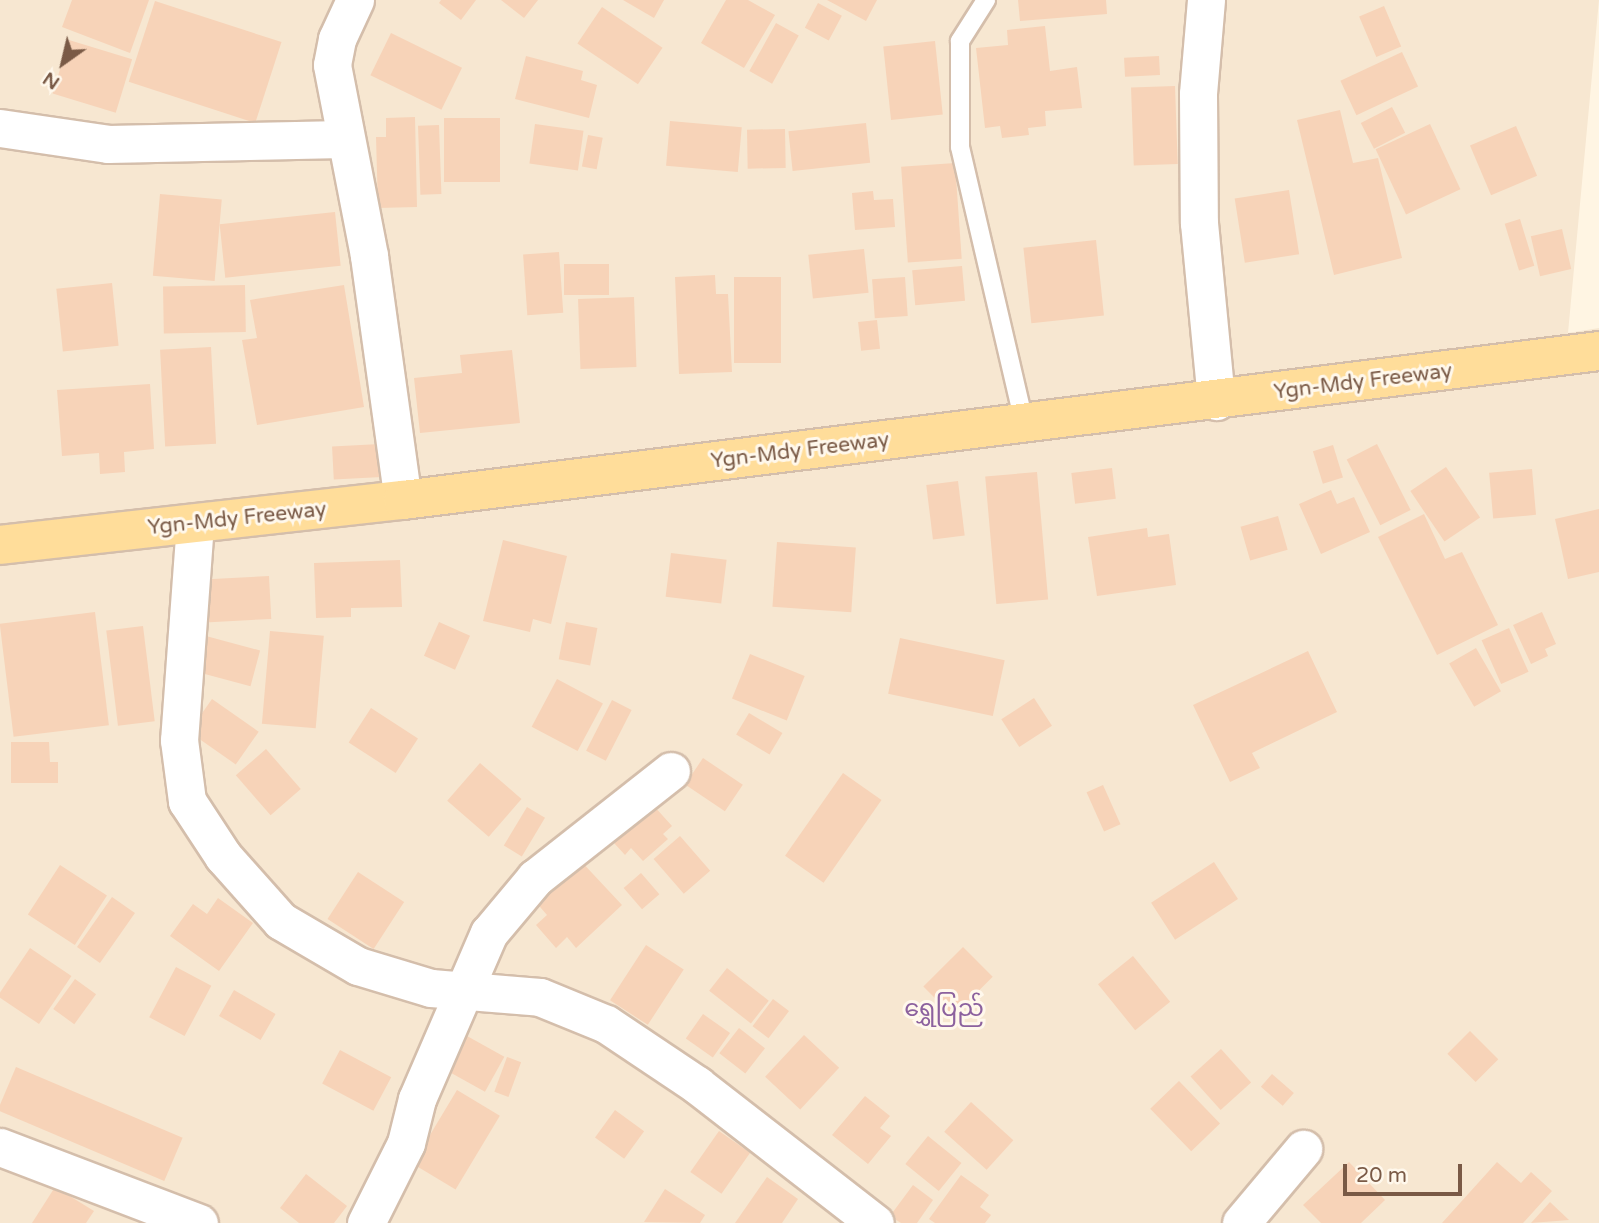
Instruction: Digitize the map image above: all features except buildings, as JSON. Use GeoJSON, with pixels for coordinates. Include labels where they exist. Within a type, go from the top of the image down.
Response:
{"type":"FeatureCollection","features":[{"type":"Feature","properties":{"kind":"main road","name":"Ygn-Mdy Freeway"},"geometry":{"type":"LineString","coordinates":[[0,545],[403,500],[1216,401],[1599,351]]}},
{"type":"Feature","properties":{"kind":"street"},"geometry":{"type":"LineString","coordinates":[[355,0],[337,39],[332,65],[343,139],[369,256],[403,500]]}},
{"type":"Feature","properties":{"kind":"street"},"geometry":{"type":"LineString","coordinates":[[1206,0],[1198,94],[1199,223],[1216,401]]}},
{"type":"Feature","properties":{"kind":"street"},"geometry":{"type":"LineString","coordinates":[[0,128],[108,144],[343,139]]}},
{"type":"Feature","properties":{"kind":"street"},"geometry":{"type":"LineString","coordinates":[[195,523],[179,740],[187,801],[223,856],[281,920],[358,966],[431,988],[540,997],[606,1024],[708,1093],[875,1223]]}},
{"type":"Feature","properties":{"kind":"street"},"geometry":{"type":"LineString","coordinates":[[366,1223],[406,1143],[418,1099],[489,933],[535,878],[671,771]]}},
{"type":"Feature","properties":{"kind":"street"},"geometry":{"type":"LineString","coordinates":[[0,1147],[199,1223]]}},
{"type":"Feature","properties":{"kind":"street"},"geometry":{"type":"LineString","coordinates":[[1241,1223],[1303,1149]]}},
{"type":"Feature","properties":{"kind":"lane"},"geometry":{"type":"LineString","coordinates":[[986,0],[960,41],[960,147],[1024,424]]}},
{"type":"Feature","properties":{"kind":"shaded area"},"geometry":{"type":"Polygon","coordinates":[[[0,0],[1599,0],[1568,333],[1599,328],[1599,1223],[0,1223],[0,0]]]}},
{"type":"Feature","properties":{"kind":"district","name":"ရွှေပြည်"},"geometry":{"type":"Point","coordinates":[944,1009]}}]}
